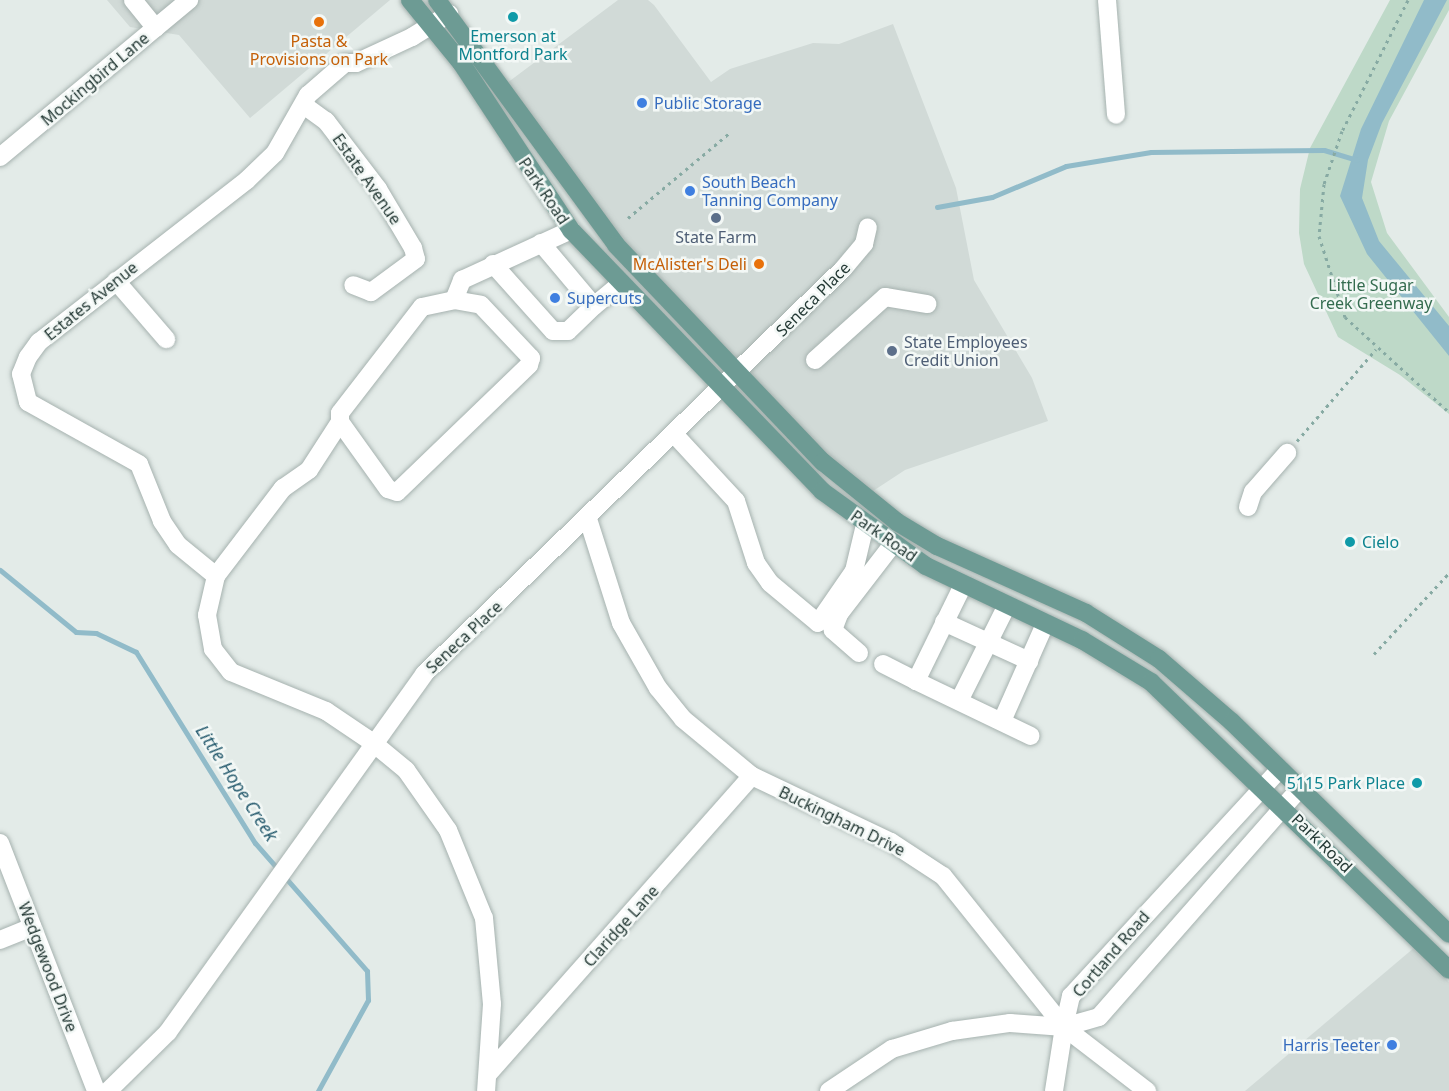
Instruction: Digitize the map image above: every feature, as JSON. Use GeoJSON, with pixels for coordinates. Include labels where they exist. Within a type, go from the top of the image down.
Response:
{"type":"FeatureCollection","features":[{"type":"Feature","properties":{"kind":"main road","name":"Park Road"},"geometry":{"type":"LineString","coordinates":[[410,0],[432,25],[570,230],[619,285],[822,491],[893,544],[963,585],[1045,624],[1151,682],[1263,786],[1449,970]]}},
{"type":"Feature","properties":{"kind":"main road","name":"Park Road"},"geometry":{"type":"LineString","coordinates":[[443,7],[579,200],[823,462],[897,522],[1123,635],[1201,693],[1449,934]]}},
{"type":"Feature","properties":{"kind":"street"},"geometry":{"type":"LineString","coordinates":[[133,0],[156,28]]}},
{"type":"Feature","properties":{"kind":"street","name":"Mockingbird Lane"},"geometry":{"type":"LineString","coordinates":[[0,157],[189,0]]}},
{"type":"Feature","properties":{"kind":"street"},"geometry":{"type":"LineString","coordinates":[[1107,0],[1116,115]]}},
{"type":"Feature","properties":{"kind":"street","name":"Estates Avenue"},"geometry":{"type":"LineString","coordinates":[[216,576],[178,545],[162,521],[139,464],[110,444],[38,411],[22,388],[21,374],[39,342],[247,180],[275,153],[304,106],[356,63],[432,25],[443,7]]}},
{"type":"Feature","properties":{"kind":"street","name":"Estate Avenue"},"geometry":{"type":"LineString","coordinates":[[304,106],[326,122],[346,147],[414,248],[416,259],[371,292],[352,285]]}},
{"type":"Feature","properties":{"kind":"street","name":"Seneca Place"},"geometry":{"type":"LineString","coordinates":[[108,1091],[168,1032],[372,742],[424,675],[723,389],[857,254],[868,227]]}},
{"type":"Feature","properties":{"kind":"street"},"geometry":{"type":"LineString","coordinates":[[454,300],[462,280],[570,230]]}},
{"type":"Feature","properties":{"kind":"street"},"geometry":{"type":"LineString","coordinates":[[541,243],[594,306]]}},
{"type":"Feature","properties":{"kind":"street"},"geometry":{"type":"LineString","coordinates":[[493,264],[553,332],[568,331],[619,285]]}},
{"type":"Feature","properties":{"kind":"street"},"geometry":{"type":"LineString","coordinates":[[116,281],[166,339]]}},
{"type":"Feature","properties":{"kind":"street"},"geometry":{"type":"LineString","coordinates":[[815,360],[885,297],[927,304]]}},
{"type":"Feature","properties":{"kind":"street"},"geometry":{"type":"LineString","coordinates":[[340,422],[388,489],[397,492],[530,365],[531,358],[480,305],[454,300],[422,307],[340,413],[340,422],[309,470],[283,488],[216,576],[207,615],[222,663],[240,677],[326,711],[372,742],[422,791],[474,885],[488,952],[487,1082]]}},
{"type":"Feature","properties":{"kind":"street"},"geometry":{"type":"LineString","coordinates":[[675,435],[736,501],[756,563],[770,583],[818,623],[854,571],[865,525]]}},
{"type":"Feature","properties":{"kind":"street"},"geometry":{"type":"LineString","coordinates":[[1248,507],[1253,492],[1287,453]]}},
{"type":"Feature","properties":{"kind":"street","name":"Buckingham Drive"},"geometry":{"type":"LineString","coordinates":[[588,519],[621,622],[653,680],[683,719],[752,776],[891,842],[943,876],[1064,1027],[1147,1091]]}},
{"type":"Feature","properties":{"kind":"street"},"geometry":{"type":"LineString","coordinates":[[859,653],[833,630],[838,614],[893,544]]}},
{"type":"Feature","properties":{"kind":"street"},"geometry":{"type":"LineString","coordinates":[[916,681],[963,585]]}},
{"type":"Feature","properties":{"kind":"street"},"geometry":{"type":"LineString","coordinates":[[959,701],[1006,607]]}},
{"type":"Feature","properties":{"kind":"street"},"geometry":{"type":"LineString","coordinates":[[944,622],[1029,661]]}},
{"type":"Feature","properties":{"kind":"street"},"geometry":{"type":"LineString","coordinates":[[1002,721],[1045,624]]}},
{"type":"Feature","properties":{"kind":"street"},"geometry":{"type":"LineString","coordinates":[[883,664],[1031,736]]}},
{"type":"Feature","properties":{"kind":"street","name":"Cortland Road"},"geometry":{"type":"LineString","coordinates":[[1280,769],[1071,996],[1064,1027],[1099,1017],[1300,788]]}},
{"type":"Feature","properties":{"kind":"street","name":"Claridge Lane"},"geometry":{"type":"LineString","coordinates":[[487,1082],[752,776]]}},
{"type":"Feature","properties":{"kind":"street","name":"Wedgewood Drive"},"geometry":{"type":"LineString","coordinates":[[0,843],[96,1091]]}},
{"type":"Feature","properties":{"kind":"street"},"geometry":{"type":"LineString","coordinates":[[0,940],[33,927]]}},
{"type":"Feature","properties":{"kind":"street"},"geometry":{"type":"LineString","coordinates":[[829,1091],[864,1064],[923,1038],[1010,1023],[1064,1027],[1054,1091]]}},
{"type":"Feature","properties":{"kind":"path"},"geometry":{"type":"LineString","coordinates":[[1408,0],[1342,131],[1327,173],[1319,213],[1323,256],[1341,310],[1376,350],[1449,412]]}},
{"type":"Feature","properties":{"kind":"path"},"geometry":{"type":"LineString","coordinates":[[628,218],[728,134]]}},
{"type":"Feature","properties":{"kind":"path"},"geometry":{"type":"LineString","coordinates":[[1287,453],[1376,350]]}},
{"type":"Feature","properties":{"kind":"path"},"geometry":{"type":"LineString","coordinates":[[1374,654],[1449,573]]}},
{"type":"Feature","properties":{"kind":"shaded area"},"geometry":{"type":"Polygon","coordinates":[[[107,0],[390,0],[250,118],[179,35],[130,27],[107,0]]]}},
{"type":"Feature","properties":{"kind":"shaded area"},"geometry":{"type":"Polygon","coordinates":[[[618,0],[648,0],[654,5],[711,82],[730,69],[813,43],[839,44],[893,24],[956,188],[974,280],[1032,378],[1048,421],[905,470],[870,493],[815,445],[626,248],[507,83],[618,0]]]}},
{"type":"Feature","properties":{"kind":"shaded area","name":"Harris Teeter"},"geometry":{"type":"Polygon","coordinates":[[[1415,947],[1449,982],[1449,1091],[1245,1091],[1415,947]]]}},
{"type":"Feature","properties":{"kind":"green space","name":"Little Sugar Creek Greenway"},"geometry":{"type":"Polygon","coordinates":[[[1390,0],[1449,0],[1449,10],[1389,121],[1371,182],[1387,233],[1449,317],[1449,414],[1400,375],[1338,337],[1304,264],[1299,233],[1300,189],[1310,148],[1390,0]]]}},
{"type":"Feature","properties":{"kind":"water"},"geometry":{"type":"Polygon","coordinates":[[[1424,0],[1447,0],[1382,123],[1368,160],[1362,198],[1379,241],[1449,326],[1449,356],[1367,254],[1340,196],[1361,129],[1424,0]]]}},
{"type":"Feature","properties":{"kind":"waterway"},"geometry":{"type":"LineString","coordinates":[[937,207],[992,197],[1066,166],[1151,152],[1324,150],[1356,160]]}},
{"type":"Feature","properties":{"kind":"waterway","name":"Little Hope Creek"},"geometry":{"type":"LineString","coordinates":[[0,570],[76,632],[96,633],[136,652],[255,843],[367,971],[368,1000],[318,1091]]}},
{"type":"Feature","properties":{"kind":"place","name":"Emerson at Montford Park"},"geometry":{"type":"Point","coordinates":[513,17]}},
{"type":"Feature","properties":{"kind":"place","name":"Pasta & Provisions on Park"},"geometry":{"type":"Point","coordinates":[319,22]}},
{"type":"Feature","properties":{"kind":"place","name":"Public Storage"},"geometry":{"type":"Point","coordinates":[642,103]}},
{"type":"Feature","properties":{"kind":"place","name":"South Beach Tanning Company"},"geometry":{"type":"Point","coordinates":[690,191]}},
{"type":"Feature","properties":{"kind":"place","name":"State Farm"},"geometry":{"type":"Point","coordinates":[716,218]}},
{"type":"Feature","properties":{"kind":"place","name":"McAlister's Deli"},"geometry":{"type":"Point","coordinates":[759,264]}},
{"type":"Feature","properties":{"kind":"place","name":"Supercuts"},"geometry":{"type":"Point","coordinates":[555,298]}},
{"type":"Feature","properties":{"kind":"place","name":"State Employees Credit Union"},"geometry":{"type":"Point","coordinates":[892,351]}},
{"type":"Feature","properties":{"kind":"place","name":"Cielo"},"geometry":{"type":"Point","coordinates":[1350,542]}},
{"type":"Feature","properties":{"kind":"place","name":"5115 Park Place"},"geometry":{"type":"Point","coordinates":[1417,783]}},
{"type":"Feature","properties":{"kind":"place","name":"Harris Teeter"},"geometry":{"type":"Point","coordinates":[1392,1045]}}]}
